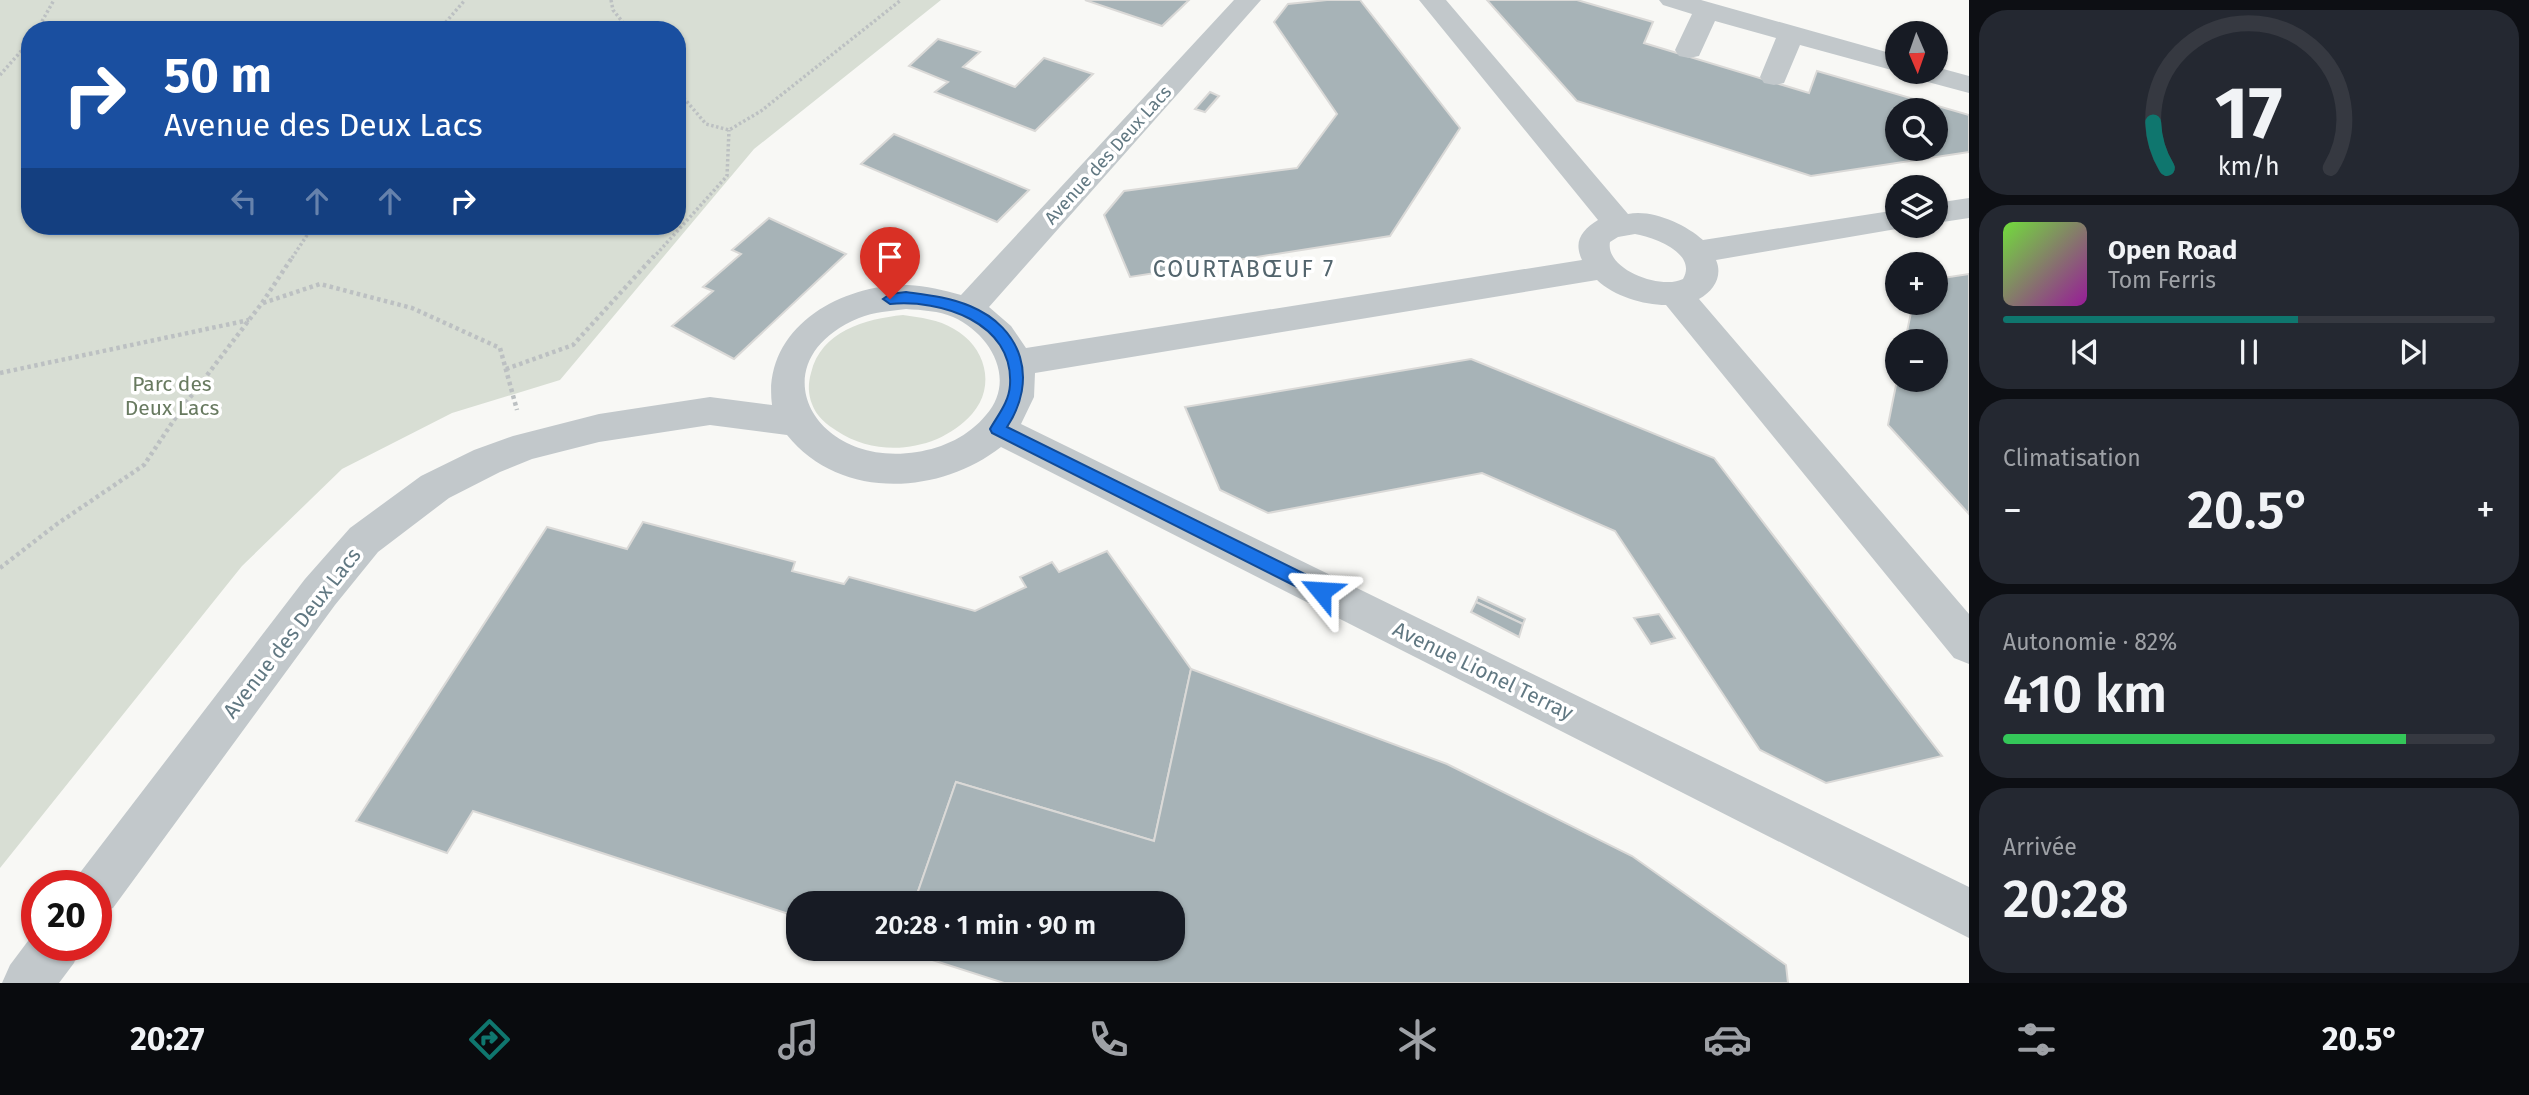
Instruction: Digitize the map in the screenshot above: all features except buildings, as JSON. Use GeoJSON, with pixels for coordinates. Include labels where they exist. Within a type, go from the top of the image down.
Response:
{"type":"FeatureCollection","features":[{"type":"Feature","properties":{"kind":"street","name":"Avenue des Deux Lacs"},"geometry":{"type":"LineString","coordinates":[[967,310],[1248,0]]}},
{"type":"Feature","properties":{"kind":"street"},"geometry":{"type":"LineString","coordinates":[[1432,0],[1619,224]]}},
{"type":"Feature","properties":{"kind":"street"},"geometry":{"type":"LineString","coordinates":[[1672,0],[1885,61]]}},
{"type":"Feature","properties":{"kind":"street"},"geometry":{"type":"LineString","coordinates":[[1689,50],[1707,10]]}},
{"type":"Feature","properties":{"kind":"street"},"geometry":{"type":"LineString","coordinates":[[1774,77],[1791,34]]}},
{"type":"Feature","properties":{"kind":"street"},"geometry":{"type":"LineString","coordinates":[[1948,79],[1969,85]]}},
{"type":"Feature","properties":{"kind":"street"},"geometry":{"type":"LineString","coordinates":[[1948,211],[1969,208]]}},
{"type":"Feature","properties":{"kind":"street"},"geometry":{"type":"LineString","coordinates":[[1696,253],[1885,222]]}},
{"type":"Feature","properties":{"kind":"street"},"geometry":{"type":"LineString","coordinates":[[1619,224],[1652,226],[1669,232],[1696,253],[1702,263],[1703,274],[1699,283],[1689,290],[1675,294],[1644,291],[1613,278],[1594,256],[1592,245],[1596,235],[1605,228],[1619,224]]}},
{"type":"Feature","properties":{"kind":"street"},"geometry":{"type":"LineString","coordinates":[[1016,363],[1602,268]]}},
{"type":"Feature","properties":{"kind":"street"},"geometry":{"type":"LineString","coordinates":[[1675,294],[1969,645]]}},
{"type":"Feature","properties":{"kind":"street"},"geometry":{"type":"LineString","coordinates":[[906,297],[938,300],[967,310],[989,324],[1006,342],[1016,363],[1018,385],[1012,408],[998,429],[969,452],[933,466],[891,470],[852,463],[818,446],[796,422],[787,398],[788,373],[798,349],[817,327],[843,311],[873,301],[906,297]]}},
{"type":"Feature","properties":{"kind":"street","name":"Avenue des Deux Lacs"},"geometry":{"type":"LineString","coordinates":[[710,411],[788,373]]}},
{"type":"Feature","properties":{"kind":"street","name":"Avenue des Deux Lacs"},"geometry":{"type":"LineString","coordinates":[[112,870],[320,592],[364,540],[435,488],[487,460],[526,446],[599,428],[710,411],[796,422]]}},
{"type":"Feature","properties":{"kind":"street","name":"Avenue Lionel Terray"},"geometry":{"type":"LineString","coordinates":[[998,429],[1969,914]]}},
{"type":"Feature","properties":{"kind":"street"},"geometry":{"type":"LineString","coordinates":[[28,983],[44,961]]}},
{"type":"Feature","properties":{"kind":"path"},"geometry":{"type":"LineString","coordinates":[[42,21],[54,0]]}},
{"type":"Feature","properties":{"kind":"path"},"geometry":{"type":"LineString","coordinates":[[447,21],[465,0]]}},
{"type":"Feature","properties":{"kind":"path"},"geometry":{"type":"LineString","coordinates":[[611,0],[613,10],[622,21]]}},
{"type":"Feature","properties":{"kind":"path"},"geometry":{"type":"LineString","coordinates":[[686,101],[706,124],[729,130],[761,111],[901,0]]}},
{"type":"Feature","properties":{"kind":"path"},"geometry":{"type":"LineString","coordinates":[[0,75],[21,51]]}},
{"type":"Feature","properties":{"kind":"path"},"geometry":{"type":"LineString","coordinates":[[686,221],[727,176],[729,130]]}},
{"type":"Feature","properties":{"kind":"path"},"geometry":{"type":"LineString","coordinates":[[0,568],[57,524],[144,465],[182,408],[262,303],[307,235]]}},
{"type":"Feature","properties":{"kind":"path"},"geometry":{"type":"LineString","coordinates":[[506,369],[573,345],[673,235]]}},
{"type":"Feature","properties":{"kind":"path"},"geometry":{"type":"LineString","coordinates":[[262,303],[320,284],[412,308],[500,348],[526,446]]}},
{"type":"Feature","properties":{"kind":"path"},"geometry":{"type":"LineString","coordinates":[[0,373],[249,320]]}},
{"type":"Feature","properties":{"kind":"green space","name":"Parc des Deux Lacs"},"geometry":{"type":"Polygon","coordinates":[[[0,0],[941,0],[754,149],[686,230],[686,21],[21,21],[21,235],[682,235],[560,380],[452,413],[342,469],[242,566],[0,868],[0,0]]]}},
{"type":"Feature","properties":{"kind":"green space"},"geometry":{"type":"Polygon","coordinates":[[[903,315],[942,323],[965,336],[980,356],[984,367],[984,391],[980,403],[958,427],[926,443],[889,448],[854,440],[829,426],[814,408],[809,385],[816,359],[834,337],[847,330],[874,320],[903,315]]]}},
{"type":"Feature","properties":{"kind":"district","name":"COURTABŒUF 7"},"geometry":{"type":"Point","coordinates":[1244,269]}},
{"type":"Feature","properties":{"kind":"route"},"geometry":{"type":"LineString","coordinates":[[890,299],[906,297],[938,300],[967,310],[989,324],[1006,342],[1016,363],[1018,385],[1012,408],[998,429],[1321,591]]}}]}
